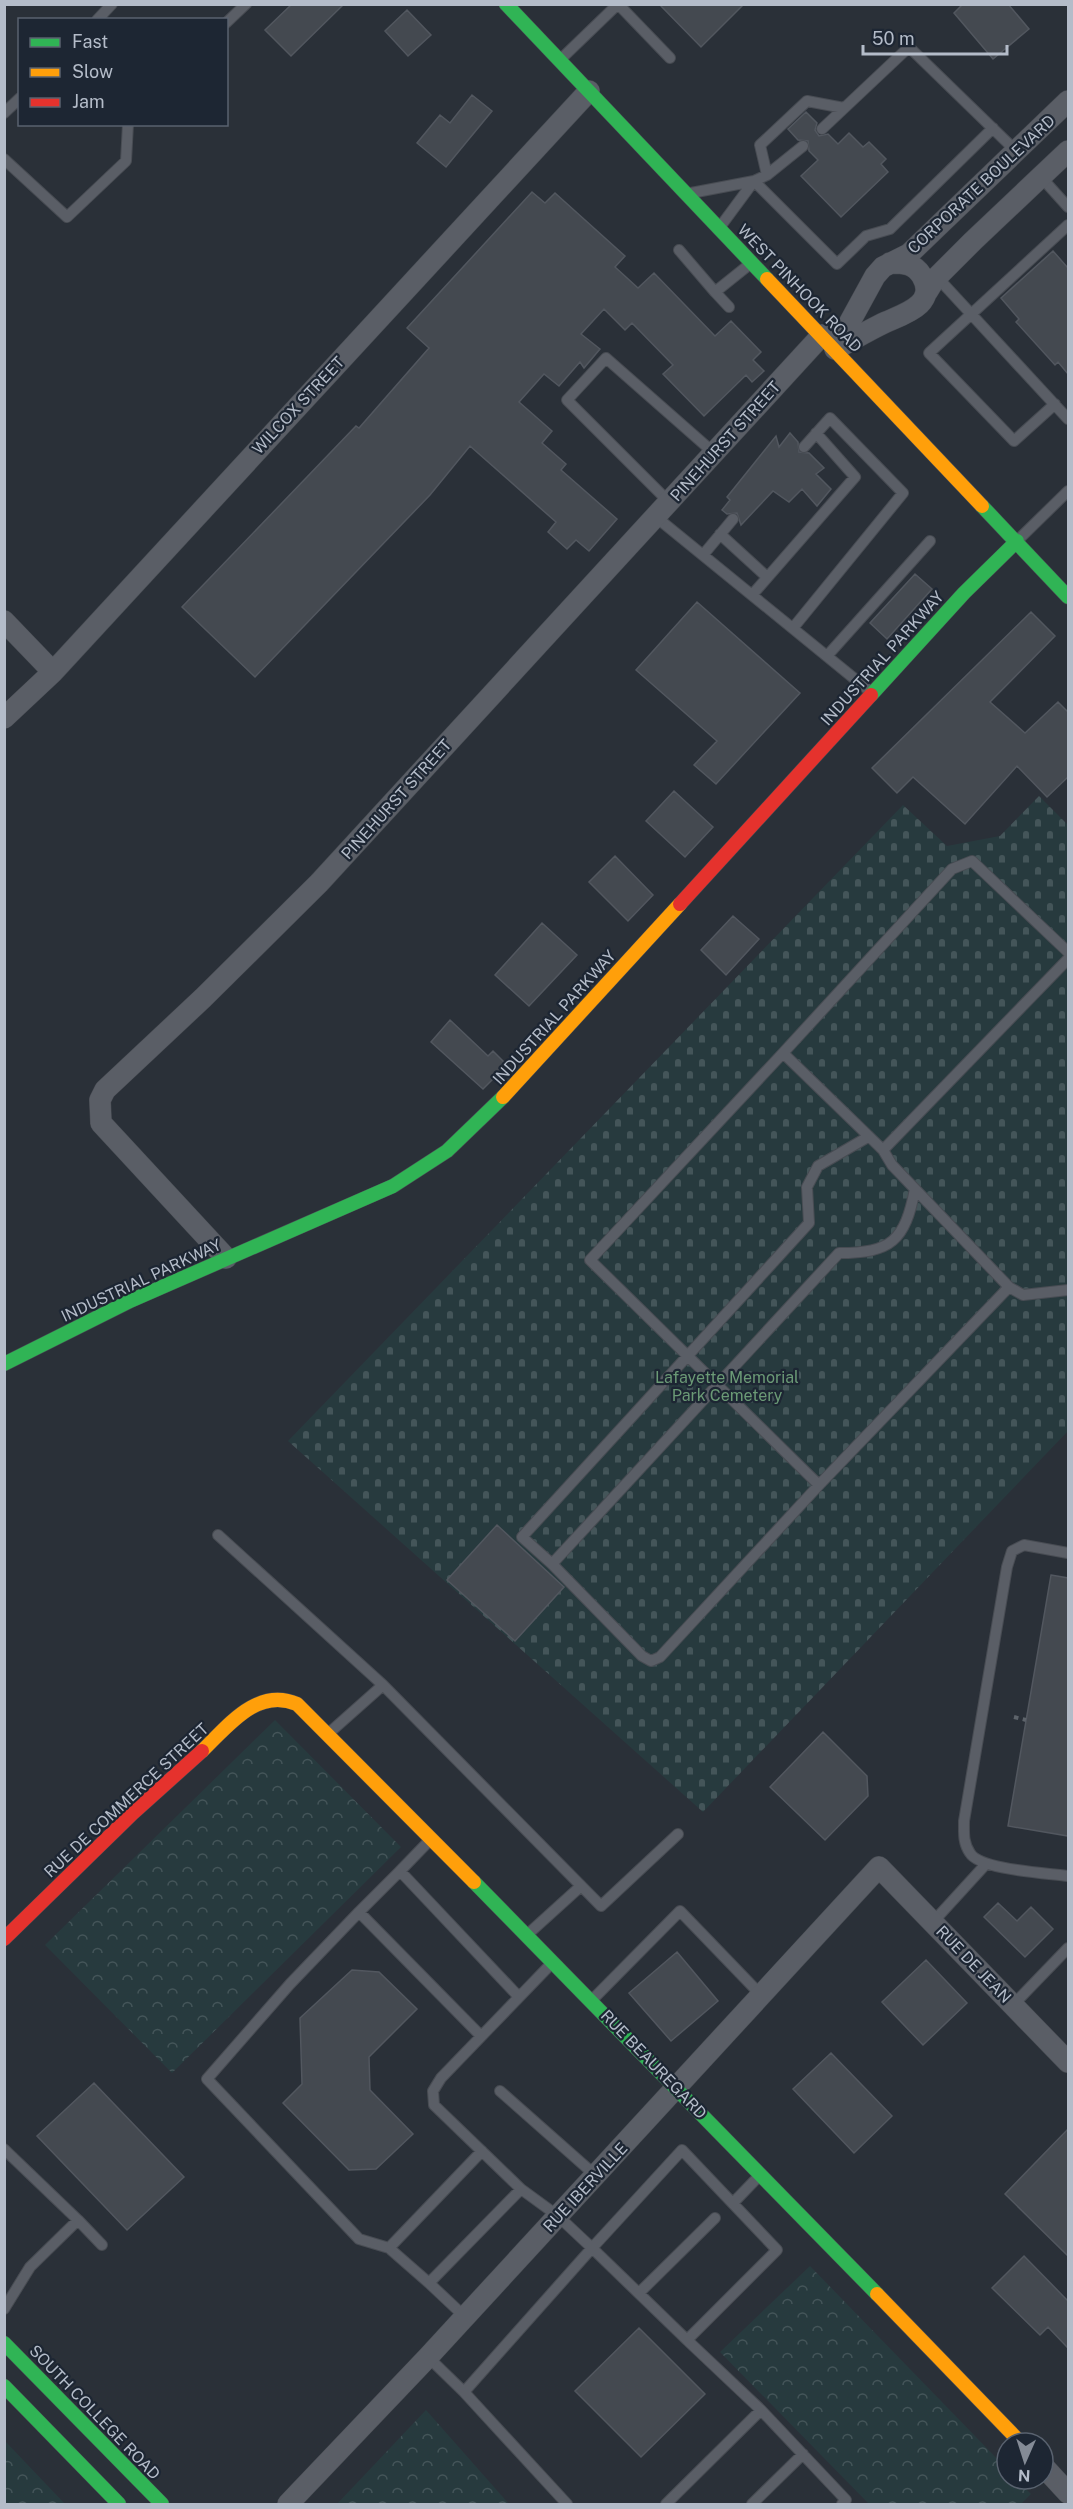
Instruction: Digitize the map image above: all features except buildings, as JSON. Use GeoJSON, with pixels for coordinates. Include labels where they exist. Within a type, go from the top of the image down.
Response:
{"type":"FeatureCollection","features":[{"type":"Feature","properties":{"kind":"street","name":"WEST PINHOOK ROAD"},"geometry":{"type":"LineString","coordinates":[[506,4],[829,342],[1068,597]]}},
{"type":"Feature","properties":{"kind":"street","name":"WILCOX STREET"},"geometry":{"type":"LineString","coordinates":[[4,718],[53,672],[589,91]]}},
{"type":"Feature","properties":{"kind":"street","name":"CORPORATE BOULEVARD"},"geometry":{"type":"LineString","coordinates":[[829,342],[876,276],[890,263],[909,254],[1068,101]]}},
{"type":"Feature","properties":{"kind":"street"},"geometry":{"type":"LineString","coordinates":[[829,342],[913,312],[932,284],[1068,151]]}},
{"type":"Feature","properties":{"kind":"street","name":"CORPORATE BOULEVARD"},"geometry":{"type":"LineString","coordinates":[[890,263],[907,263],[918,269],[924,280],[932,284]]}},
{"type":"Feature","properties":{"kind":"street","name":"PINEHURST STREET"},"geometry":{"type":"LineString","coordinates":[[226,1258],[101,1123],[100,1100],[105,1090],[203,998],[319,883],[714,453],[829,342]]}},
{"type":"Feature","properties":{"kind":"street","name":"INDUSTRIAL PARKWAY"},"geometry":{"type":"LineString","coordinates":[[4,1364],[130,1301],[393,1186],[447,1151],[504,1097],[964,593],[1017,541]]}},
{"type":"Feature","properties":{"kind":"street"},"geometry":{"type":"LineString","coordinates":[[4,621],[53,672]]}},
{"type":"Feature","properties":{"kind":"street","name":"RUE BEAUREGARD"},"geometry":{"type":"LineString","coordinates":[[278,1698],[297,1704],[328,1733],[677,2087],[1009,2431]]}},
{"type":"Feature","properties":{"kind":"street","name":"RUE DE COMMERCE STREET"},"geometry":{"type":"LineString","coordinates":[[4,1939],[133,1813],[246,1710],[266,1699],[278,1698]]}},
{"type":"Feature","properties":{"kind":"street","name":"RUE DE JEAN"},"geometry":{"type":"LineString","coordinates":[[879,1867],[1013,2005],[1065,2051]]}},
{"type":"Feature","properties":{"kind":"street","name":"RUE IBERVILLE"},"geometry":{"type":"LineString","coordinates":[[288,2505],[428,2357],[879,1867]]}},
{"type":"Feature","properties":{"kind":"street","name":"SOUTH COLLEGE ROAD"},"geometry":{"type":"LineString","coordinates":[[4,2343],[162,2505]]}},
{"type":"Feature","properties":{"kind":"street"},"geometry":{"type":"LineString","coordinates":[[4,2386],[119,2505]]}},
{"type":"Feature","properties":{"kind":"street"},"geometry":{"type":"LineString","coordinates":[[1055,2479],[1068,2493]]}},
{"type":"Feature","properties":{"kind":"lane"},"geometry":{"type":"LineString","coordinates":[[99,18],[112,4]]}},
{"type":"Feature","properties":{"kind":"lane"},"geometry":{"type":"LineString","coordinates":[[228,21],[246,4]]}},
{"type":"Feature","properties":{"kind":"lane"},"geometry":{"type":"LineString","coordinates":[[560,60],[618,4],[670,58]]}},
{"type":"Feature","properties":{"kind":"lane"},"geometry":{"type":"LineString","coordinates":[[822,129],[909,47],[1016,151]]}},
{"type":"Feature","properties":{"kind":"lane"},"geometry":{"type":"LineString","coordinates":[[4,113],[18,100]]}},
{"type":"Feature","properties":{"kind":"lane"},"geometry":{"type":"LineString","coordinates":[[767,176],[760,145],[807,101],[844,108]]}},
{"type":"Feature","properties":{"kind":"lane"},"geometry":{"type":"LineString","coordinates":[[4,159],[67,217],[126,161],[128,126]]}},
{"type":"Feature","properties":{"kind":"lane"},"geometry":{"type":"LineString","coordinates":[[754,182],[837,264],[866,236],[890,229],[993,128]]}},
{"type":"Feature","properties":{"kind":"lane"},"geometry":{"type":"LineString","coordinates":[[687,194],[754,182],[767,176],[803,146]]}},
{"type":"Feature","properties":{"kind":"lane"},"geometry":{"type":"LineString","coordinates":[[1041,177],[1068,207]]}},
{"type":"Feature","properties":{"kind":"lane"},"geometry":{"type":"LineString","coordinates":[[720,228],[754,182]]}},
{"type":"Feature","properties":{"kind":"lane"},"geometry":{"type":"LineString","coordinates":[[1055,404],[1014,441],[929,353],[1068,225]]}},
{"type":"Feature","properties":{"kind":"lane"},"geometry":{"type":"LineString","coordinates":[[679,250],[729,307]]}},
{"type":"Feature","properties":{"kind":"lane"},"geometry":{"type":"LineString","coordinates":[[715,292],[753,262]]}},
{"type":"Feature","properties":{"kind":"lane"},"geometry":{"type":"LineString","coordinates":[[932,284],[972,315],[1068,419]]}},
{"type":"Feature","properties":{"kind":"lane"},"geometry":{"type":"LineString","coordinates":[[714,453],[606,358],[567,400],[703,555],[872,693]]}},
{"type":"Feature","properties":{"kind":"lane"},"geometry":{"type":"LineString","coordinates":[[793,628],[903,493],[830,418],[804,447]]}},
{"type":"Feature","properties":{"kind":"lane"},"geometry":{"type":"LineString","coordinates":[[752,595],[855,477],[816,433]]}},
{"type":"Feature","properties":{"kind":"lane"},"geometry":{"type":"LineString","coordinates":[[1017,541],[1068,490]]}},
{"type":"Feature","properties":{"kind":"lane"},"geometry":{"type":"LineString","coordinates":[[703,555],[733,519]]}},
{"type":"Feature","properties":{"kind":"lane"},"geometry":{"type":"LineString","coordinates":[[720,534],[767,577]]}},
{"type":"Feature","properties":{"kind":"lane"},"geometry":{"type":"LineString","coordinates":[[827,656],[930,542]]}},
{"type":"Feature","properties":{"kind":"lane"},"geometry":{"type":"LineString","coordinates":[[1058,586],[1068,575]]}},
{"type":"Feature","properties":{"kind":"lane"},"geometry":{"type":"LineString","coordinates":[[819,1485],[590,1260],[952,868],[972,861],[1068,952]]}},
{"type":"Feature","properties":{"kind":"lane"},"geometry":{"type":"LineString","coordinates":[[883,1150],[1068,959]]}},
{"type":"Feature","properties":{"kind":"lane"},"geometry":{"type":"LineString","coordinates":[[783,1053],[883,1150],[892,1165],[1009,1287],[1023,1295],[1068,1290]]}},
{"type":"Feature","properties":{"kind":"lane"},"geometry":{"type":"LineString","coordinates":[[868,1137],[818,1166],[807,1187],[809,1223],[522,1538],[552,1564],[642,1656],[651,1661],[660,1657],[819,1485],[1009,1287]]}},
{"type":"Feature","properties":{"kind":"lane"},"geometry":{"type":"LineString","coordinates":[[552,1564],[839,1253],[869,1253],[893,1242],[910,1216],[915,1189]]}},
{"type":"Feature","properties":{"kind":"lane"},"geometry":{"type":"LineString","coordinates":[[218,1535],[383,1685],[601,1906],[678,1834]]}},
{"type":"Feature","properties":{"kind":"lane"},"geometry":{"type":"LineString","coordinates":[[1068,1553],[1024,1545],[1012,1551],[1007,1567],[964,1821],[964,1839],[971,1855],[986,1864],[1068,1876]]}},
{"type":"Feature","properties":{"kind":"lane"},"geometry":{"type":"LineString","coordinates":[[328,1733],[383,1685]]}},
{"type":"Feature","properties":{"kind":"lane"},"geometry":{"type":"LineString","coordinates":[[432,1839],[290,1984],[207,2079],[359,2239],[389,2248],[464,2316]]}},
{"type":"Feature","properties":{"kind":"lane"},"geometry":{"type":"LineString","coordinates":[[933,1922],[986,1864]]}},
{"type":"Feature","properties":{"kind":"lane"},"geometry":{"type":"LineString","coordinates":[[400,1870],[519,1997]]}},
{"type":"Feature","properties":{"kind":"lane"},"geometry":{"type":"LineString","coordinates":[[527,1935],[581,1886]]}},
{"type":"Feature","properties":{"kind":"lane"},"geometry":{"type":"LineString","coordinates":[[592,2000],[680,1911],[761,1995]]}},
{"type":"Feature","properties":{"kind":"lane"},"geometry":{"type":"LineString","coordinates":[[359,1912],[481,2036]]}},
{"type":"Feature","properties":{"kind":"lane"},"geometry":{"type":"LineString","coordinates":[[1013,2005],[1068,1948]]}},
{"type":"Feature","properties":{"kind":"lane"},"geometry":{"type":"LineString","coordinates":[[553,1961],[441,2078],[433,2091],[434,2105],[521,2189],[558,2216],[761,2410],[846,2500],[842,2505]]}},
{"type":"Feature","properties":{"kind":"lane"},"geometry":{"type":"LineString","coordinates":[[500,2091],[595,2175]]}},
{"type":"Feature","properties":{"kind":"lane"},"geometry":{"type":"LineString","coordinates":[[4,2149],[102,2245]]}},
{"type":"Feature","properties":{"kind":"lane"},"geometry":{"type":"LineString","coordinates":[[464,2392],[682,2150],[777,2250],[687,2340]]}},
{"type":"Feature","properties":{"kind":"lane"},"geometry":{"type":"LineString","coordinates":[[389,2248],[482,2151]]}},
{"type":"Feature","properties":{"kind":"lane"},"geometry":{"type":"LineString","coordinates":[[733,2203],[761,2174]]}},
{"type":"Feature","properties":{"kind":"lane"},"geometry":{"type":"LineString","coordinates":[[429,2283],[521,2189]]}},
{"type":"Feature","properties":{"kind":"lane"},"geometry":{"type":"LineString","coordinates":[[639,2293],[715,2218]]}},
{"type":"Feature","properties":{"kind":"lane"},"geometry":{"type":"LineString","coordinates":[[4,2309],[30,2267],[78,2220]]}},
{"type":"Feature","properties":{"kind":"lane"},"geometry":{"type":"LineString","coordinates":[[428,2357],[464,2392],[567,2505]]}},
{"type":"Feature","properties":{"kind":"lane"},"geometry":{"type":"LineString","coordinates":[[666,2505],[761,2410]]}},
{"type":"Feature","properties":{"kind":"lane"},"geometry":{"type":"LineString","coordinates":[[752,2505],[803,2454]]}},
{"type":"Feature","properties":{"kind":"path"},"geometry":{"type":"LineString","coordinates":[[1014,1718],[1026,1720]]}},
{"type":"Feature","properties":{"kind":"green space","name":"Lafayette Memorial Park Cemetery"},"geometry":{"type":"Polygon","coordinates":[[[1039,796],[1068,825],[1068,1431],[703,1812],[288,1441],[903,805],[947,846],[1000,836],[1039,796]]]}},
{"type":"Feature","properties":{"kind":"green space"},"geometry":{"type":"Polygon","coordinates":[[[275,1720],[401,1847],[172,2073],[45,1945],[275,1720]]]}},
{"type":"Feature","properties":{"kind":"green space"},"geometry":{"type":"Polygon","coordinates":[[[810,2266],[995,2457],[995,2491],[1028,2491],[1031,2494],[1021,2504],[869,2504],[720,2352],[810,2266]]]}},
{"type":"Feature","properties":{"kind":"green space"},"geometry":{"type":"Polygon","coordinates":[[[426,2410],[509,2504],[337,2504],[426,2410]]]}},
{"type":"Feature","properties":{"kind":"green space"},"geometry":{"type":"Polygon","coordinates":[[[5,2441],[65,2504],[5,2504],[5,2441]]]}},
{"type":"Feature","properties":{"kind":"traffic: fast"},"geometry":{"type":"LineString","coordinates":[[506,4],[767,279]]}},
{"type":"Feature","properties":{"kind":"traffic: fast"},"geometry":{"type":"LineString","coordinates":[[982,506],[1068,597]]}},
{"type":"Feature","properties":{"kind":"traffic: fast"},"geometry":{"type":"LineString","coordinates":[[871,695],[964,593],[1017,541]]}},
{"type":"Feature","properties":{"kind":"traffic: fast"},"geometry":{"type":"LineString","coordinates":[[4,1364],[130,1301],[393,1186],[447,1151],[503,1097]]}},
{"type":"Feature","properties":{"kind":"traffic: fast"},"geometry":{"type":"LineString","coordinates":[[474,1882],[877,2294]]}},
{"type":"Feature","properties":{"kind":"traffic: fast"},"geometry":{"type":"LineString","coordinates":[[4,2343],[162,2504]]}},
{"type":"Feature","properties":{"kind":"traffic: fast"},"geometry":{"type":"LineString","coordinates":[[4,2386],[119,2504]]}},
{"type":"Feature","properties":{"kind":"traffic: slow"},"geometry":{"type":"LineString","coordinates":[[767,279],[982,506]]}},
{"type":"Feature","properties":{"kind":"traffic: slow"},"geometry":{"type":"LineString","coordinates":[[503,1097],[680,904]]}},
{"type":"Feature","properties":{"kind":"traffic: slow"},"geometry":{"type":"LineString","coordinates":[[202,1751],[233,1721],[256,1705],[282,1700],[297,1704],[474,1882]]}},
{"type":"Feature","properties":{"kind":"traffic: slow"},"geometry":{"type":"LineString","coordinates":[[877,2294],[1009,2431]]}},
{"type":"Feature","properties":{"kind":"traffic: jam"},"geometry":{"type":"LineString","coordinates":[[680,904],[871,695]]}},
{"type":"Feature","properties":{"kind":"traffic: jam"},"geometry":{"type":"LineString","coordinates":[[4,1939],[133,1813],[202,1751]]}}]}
